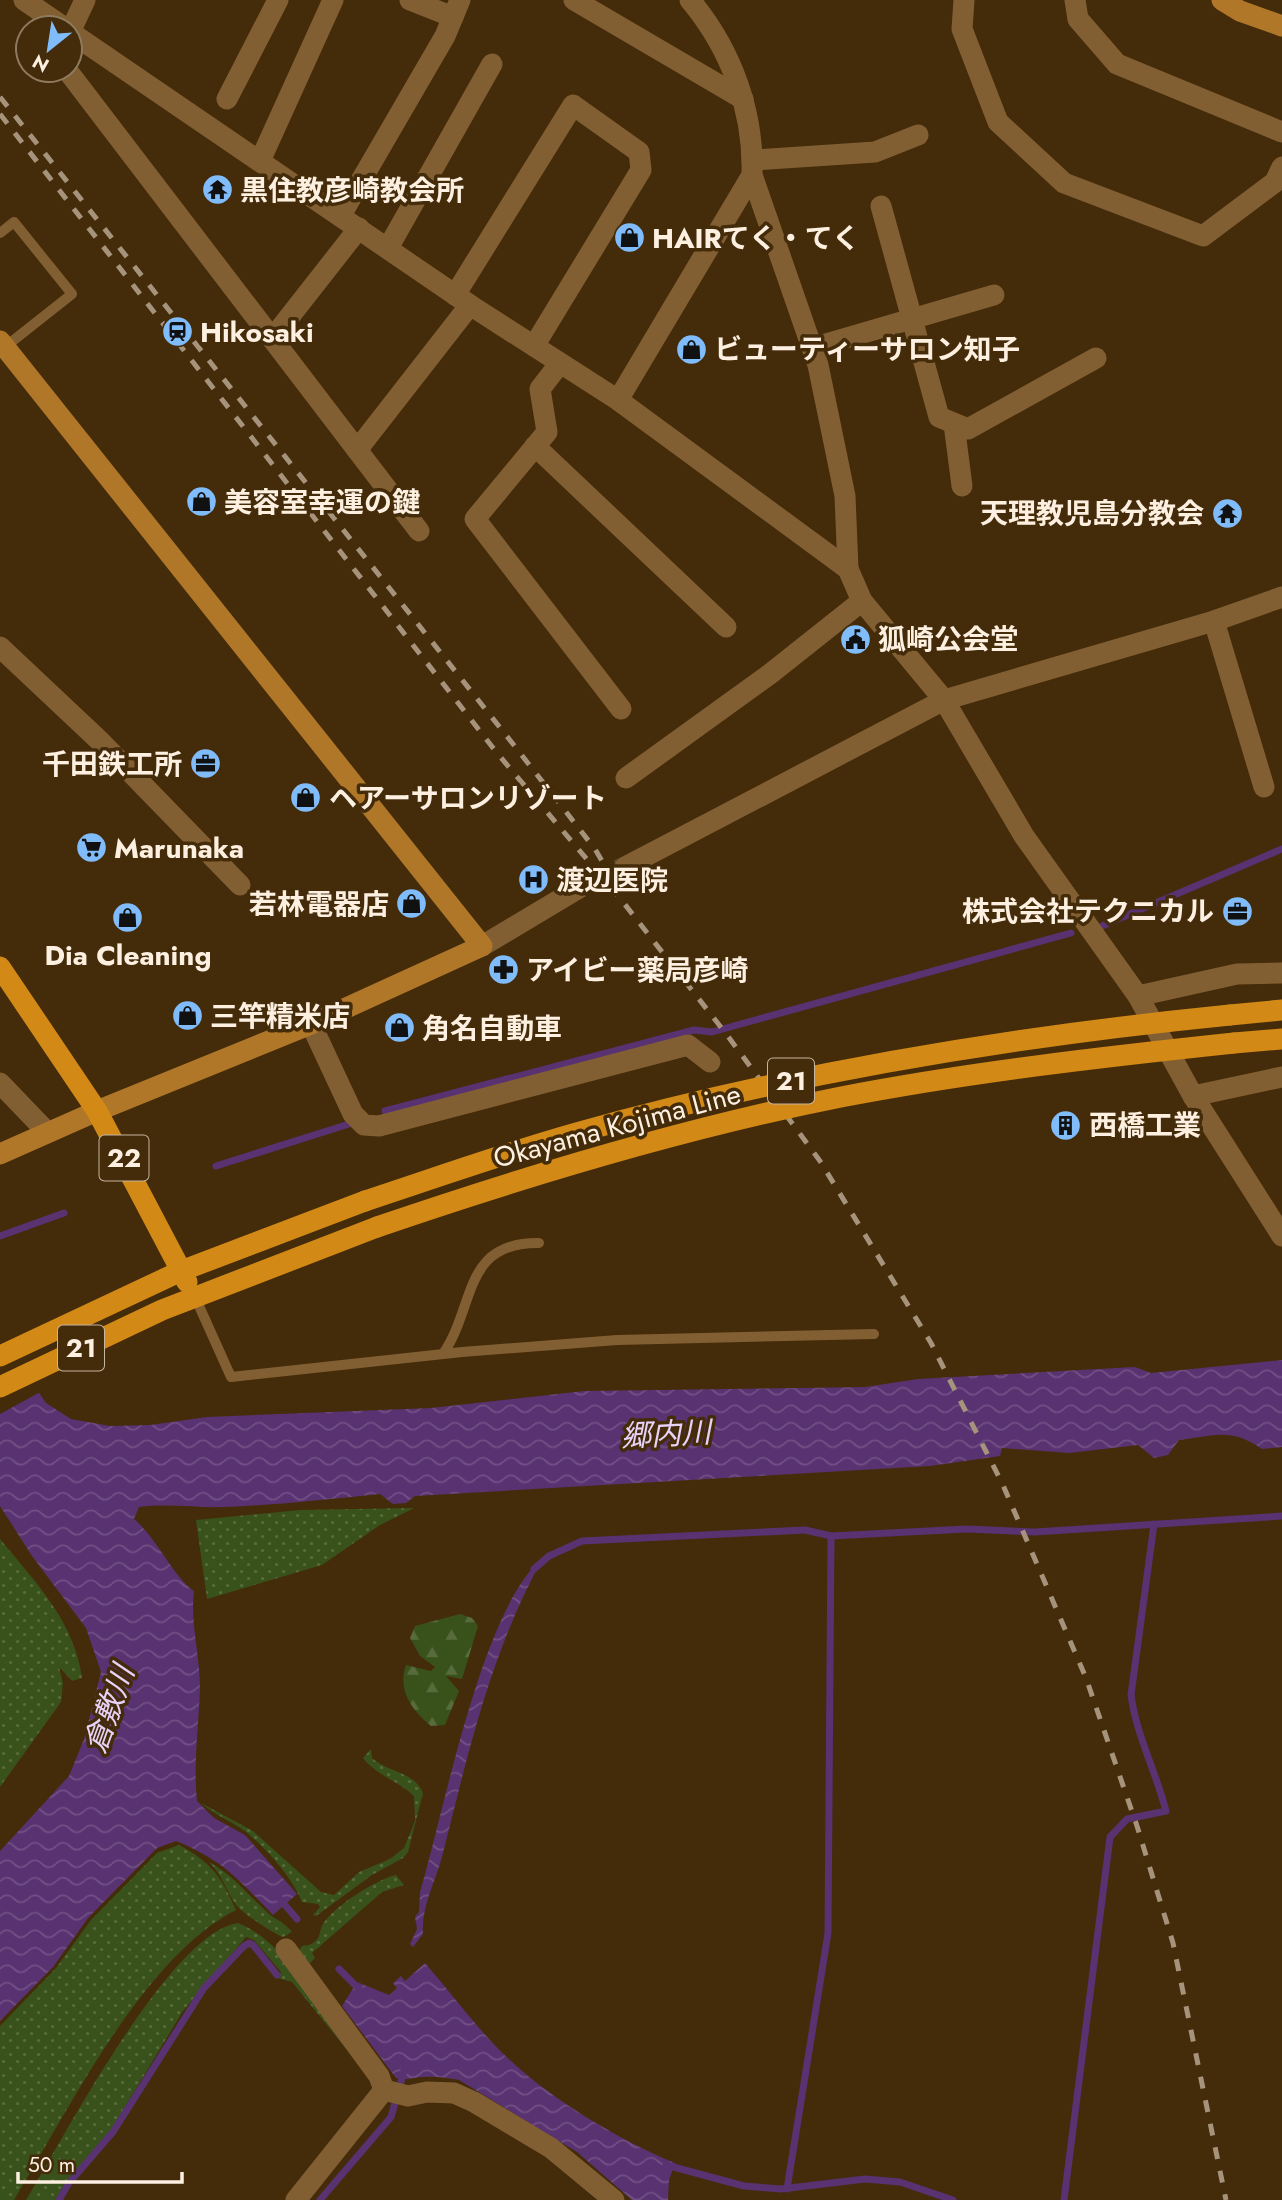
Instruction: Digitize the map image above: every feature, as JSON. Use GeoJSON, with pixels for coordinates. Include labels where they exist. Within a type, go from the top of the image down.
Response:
{"type":"FeatureCollection","features":[{"type":"Feature","properties":{"kind":"main road","name":"22"},"geometry":{"type":"LineString","coordinates":[[0,967],[51,1038],[97,1111],[195,1297]]}},
{"type":"Feature","properties":{"kind":"main road","name":"Okayama Kojima Line"},"geometry":{"type":"LineString","coordinates":[[0,1356],[181,1270],[365,1201],[575,1133],[724,1095],[991,1043],[1282,1010]]}},
{"type":"Feature","properties":{"kind":"main road","name":"Okayama Kojima Line"},"geometry":{"type":"LineString","coordinates":[[0,1387],[195,1297],[377,1227],[581,1162],[839,1098],[1013,1068],[1282,1039]]}},
{"type":"Feature","properties":{"kind":"street"},"geometry":{"type":"LineString","coordinates":[[24,0],[44,14]]}},
{"type":"Feature","properties":{"kind":"street"},"geometry":{"type":"LineString","coordinates":[[227,99],[278,0]]}},
{"type":"Feature","properties":{"kind":"street"},"geometry":{"type":"LineString","coordinates":[[261,161],[333,0]]}},
{"type":"Feature","properties":{"kind":"street"},"geometry":{"type":"LineString","coordinates":[[272,339],[350,221],[456,8],[410,0]]}},
{"type":"Feature","properties":{"kind":"street"},"geometry":{"type":"LineString","coordinates":[[574,0],[743,99]]}},
{"type":"Feature","properties":{"kind":"street"},"geometry":{"type":"LineString","coordinates":[[690,0],[707,20],[733,68],[743,99],[752,168],[813,348],[845,496],[848,569],[862,601],[944,700],[1024,836],[1138,996],[1193,1097],[1282,1236]]}},
{"type":"Feature","properties":{"kind":"street"},"geometry":{"type":"LineString","coordinates":[[964,0],[962,29],[998,122],[1064,184],[1203,236],[1275,182],[1282,167]]}},
{"type":"Feature","properties":{"kind":"street"},"geometry":{"type":"LineString","coordinates":[[1075,0],[1078,19],[1117,64],[1282,132]]}},
{"type":"Feature","properties":{"kind":"street"},"geometry":{"type":"LineString","coordinates":[[1222,0],[1240,11],[1282,26]]}},
{"type":"Feature","properties":{"kind":"street"},"geometry":{"type":"LineString","coordinates":[[84,41],[462,300],[618,400],[848,569]]}},
{"type":"Feature","properties":{"kind":"street"},"geometry":{"type":"LineString","coordinates":[[388,248],[492,64]]}},
{"type":"Feature","properties":{"kind":"street"},"geometry":{"type":"LineString","coordinates":[[78,84],[419,531]]}},
{"type":"Feature","properties":{"kind":"street"},"geometry":{"type":"LineString","coordinates":[[357,450],[462,300],[573,105],[639,152],[641,170],[534,346]]}},
{"type":"Feature","properties":{"kind":"street"},"geometry":{"type":"LineString","coordinates":[[752,168],[875,152],[918,135]]}},
{"type":"Feature","properties":{"kind":"street"},"geometry":{"type":"LineString","coordinates":[[618,400],[752,168]]}},
{"type":"Feature","properties":{"kind":"street"},"geometry":{"type":"LineString","coordinates":[[881,206],[939,417],[968,429],[1096,358]]}},
{"type":"Feature","properties":{"kind":"street"},"geometry":{"type":"LineString","coordinates":[[813,348],[994,295]]}},
{"type":"Feature","properties":{"kind":"street"},"geometry":{"type":"LineString","coordinates":[[2,344],[482,946]]}},
{"type":"Feature","properties":{"kind":"street"},"geometry":{"type":"LineString","coordinates":[[561,363],[540,389],[547,432],[475,519],[621,709]]}},
{"type":"Feature","properties":{"kind":"street"},"geometry":{"type":"LineString","coordinates":[[954,424],[962,486]]}},
{"type":"Feature","properties":{"kind":"street"},"geometry":{"type":"LineString","coordinates":[[535,446],[726,627]]}},
{"type":"Feature","properties":{"kind":"street"},"geometry":{"type":"LineString","coordinates":[[625,867],[944,700],[1214,621],[1282,597]]}},
{"type":"Feature","properties":{"kind":"street"},"geometry":{"type":"LineString","coordinates":[[626,778],[770,674],[862,601]]}},
{"type":"Feature","properties":{"kind":"street"},"geometry":{"type":"LineString","coordinates":[[1214,621],[1264,787]]}},
{"type":"Feature","properties":{"kind":"street"},"geometry":{"type":"LineString","coordinates":[[1,650],[102,743],[240,885]]}},
{"type":"Feature","properties":{"kind":"street"},"geometry":{"type":"LineString","coordinates":[[0,1154],[97,1111],[311,1024],[482,946],[589,883]]}},
{"type":"Feature","properties":{"kind":"street"},"geometry":{"type":"LineString","coordinates":[[1138,996],[1237,974],[1282,973]]}},
{"type":"Feature","properties":{"kind":"street"},"geometry":{"type":"LineString","coordinates":[[311,1024],[353,1114],[364,1125],[379,1126],[688,1045],[710,1062]]}},
{"type":"Feature","properties":{"kind":"street"},"geometry":{"type":"LineString","coordinates":[[1193,1097],[1282,1077]]}},
{"type":"Feature","properties":{"kind":"street"},"geometry":{"type":"LineString","coordinates":[[0,1083],[41,1135]]}},
{"type":"Feature","properties":{"kind":"street"},"geometry":{"type":"LineString","coordinates":[[286,1949],[394,2093]]}},
{"type":"Feature","properties":{"kind":"street"},"geometry":{"type":"LineString","coordinates":[[296,2200],[394,2093],[427,2092],[454,2093],[474,2102],[551,2148],[614,2200]]}},
{"type":"Feature","properties":{"kind":"lane"},"geometry":{"type":"LineString","coordinates":[[0,233],[15,222],[72,294],[2,344]]}},
{"type":"Feature","properties":{"kind":"lane"},"geometry":{"type":"LineString","coordinates":[[443,1354],[454,1338],[474,1275],[490,1255],[515,1242],[539,1243]]}},
{"type":"Feature","properties":{"kind":"lane"},"geometry":{"type":"LineString","coordinates":[[195,1297],[230,1377],[443,1354],[617,1340],[874,1334]]}},
{"type":"Feature","properties":{"kind":"green space"},"geometry":{"type":"Polygon","coordinates":[[[414,1508],[380,1525],[322,1565],[207,1599],[196,1520],[300,1510],[414,1508]]]}},
{"type":"Feature","properties":{"kind":"green space"},"geometry":{"type":"Polygon","coordinates":[[[0,1539],[52,1604],[71,1638],[82,1678],[72,1681],[59,1667],[63,1683],[61,1702],[0,1787],[0,1539]]]}},
{"type":"Feature","properties":{"kind":"green space"},"geometry":{"type":"Polygon","coordinates":[[[460,1614],[472,1618],[478,1626],[462,1679],[446,1676],[459,1691],[445,1725],[431,1726],[412,1706],[403,1683],[406,1665],[431,1671],[435,1667],[420,1656],[410,1638],[415,1626],[460,1614]]]}},
{"type":"Feature","properties":{"kind":"green space"},"geometry":{"type":"Polygon","coordinates":[[[371,1749],[372,1758],[413,1780],[423,1793],[408,1852],[316,1916],[313,1915],[320,1907],[318,1904],[302,1902],[287,1876],[259,1843],[201,1803],[253,1831],[321,1892],[334,1895],[359,1872],[390,1859],[404,1848],[415,1821],[414,1796],[368,1764],[363,1758],[371,1749]]]}},
{"type":"Feature","properties":{"kind":"green space"},"geometry":{"type":"Polygon","coordinates":[[[179,1845],[214,1871],[236,1910],[202,1932],[139,1999],[83,2082],[14,2200],[0,2200],[0,2026],[56,1968],[91,1920],[157,1853],[179,1845]]]}},
{"type":"Feature","properties":{"kind":"green space"},"geometry":{"type":"Polygon","coordinates":[[[209,1862],[232,1878],[292,1932],[283,1937],[239,1908],[209,1862]]]}},
{"type":"Feature","properties":{"kind":"green space"},"geometry":{"type":"Polygon","coordinates":[[[396,1875],[404,1885],[382,1892],[312,1953],[315,1958],[310,1963],[297,1954],[302,1946],[316,1941],[328,1917],[345,1902],[378,1882],[396,1875]]]}},
{"type":"Feature","properties":{"kind":"green space"},"geometry":{"type":"Polygon","coordinates":[[[238,1923],[273,1946],[288,1962],[352,2056],[292,1982],[278,1978],[281,1972],[254,1940],[246,1937],[183,2011],[108,2135],[72,2174],[55,2200],[26,2200],[91,2089],[151,1999],[181,1962],[211,1935],[238,1923]]]}},
{"type":"Feature","properties":{"kind":"water"},"geometry":{"type":"Polygon","coordinates":[[[0,1334],[46,1403],[71,1419],[110,1426],[150,1425],[207,1417],[431,1408],[584,1391],[865,1387],[918,1379],[1135,1367],[1151,1373],[1282,1360],[1282,1447],[1262,1449],[1231,1435],[1212,1435],[1179,1440],[1168,1455],[1154,1458],[1138,1445],[1069,1453],[1002,1448],[1000,1456],[930,1466],[415,1496],[406,1503],[393,1504],[380,1494],[244,1506],[139,1507],[134,1519],[150,1536],[179,1577],[194,1591],[193,1615],[200,1688],[196,1758],[197,1801],[214,1818],[245,1835],[297,1894],[273,1915],[239,1881],[206,1856],[176,1841],[157,1848],[88,1918],[53,1967],[0,2021],[0,1851],[69,1776],[84,1739],[101,1672],[86,1628],[32,1556],[0,1506],[0,1334]]]}},
{"type":"Feature","properties":{"kind":"water"},"geometry":{"type":"Polygon","coordinates":[[[543,1558],[509,1629],[495,1666],[426,1905],[423,1934],[413,1947],[410,1944],[417,1929],[415,1917],[419,1912],[420,1892],[453,1764],[484,1664],[501,1620],[521,1583],[543,1558]]]}},
{"type":"Feature","properties":{"kind":"water"},"geometry":{"type":"Polygon","coordinates":[[[425,1963],[488,2038],[528,2076],[589,2119],[675,2163],[669,2180],[668,2200],[632,2200],[577,2152],[459,2080],[433,2077],[396,2078],[342,2006],[357,1982],[389,1995],[397,1988],[393,1983],[401,1976],[405,1981],[425,1963]]]}},
{"type":"Feature","properties":{"kind":"pier"},"geometry":{"type":"Polygon","coordinates":[[[0,1330],[42,1391],[0,1414],[0,1330]]]}},
{"type":"Feature","properties":{"kind":"waterway"},"geometry":{"type":"LineString","coordinates":[[1102,926],[1282,849]]}},
{"type":"Feature","properties":{"kind":"waterway"},"geometry":{"type":"LineString","coordinates":[[385,1111],[694,1030],[712,1032],[1071,933]]}},
{"type":"Feature","properties":{"kind":"waterway"},"geometry":{"type":"LineString","coordinates":[[216,1166],[349,1124]]}},
{"type":"Feature","properties":{"kind":"waterway"},"geometry":{"type":"LineString","coordinates":[[0,1236],[64,1213]]}},
{"type":"Feature","properties":{"kind":"waterway"},"geometry":{"type":"LineString","coordinates":[[534,1569],[549,1556],[582,1541],[805,1530],[831,1536],[967,1529],[1035,1532],[1282,1516]]}},
{"type":"Feature","properties":{"kind":"waterway"},"geometry":{"type":"LineString","coordinates":[[1064,2200],[1110,1837],[1127,1819],[1166,1811],[1137,1724],[1131,1695],[1154,1524]]}},
{"type":"Feature","properties":{"kind":"waterway"},"geometry":{"type":"LineString","coordinates":[[787,2189],[828,1933],[831,1536]]}},
{"type":"Feature","properties":{"kind":"waterway"},"geometry":{"type":"LineString","coordinates":[[279,1898],[297,1919]]}},
{"type":"Feature","properties":{"kind":"waterway"},"geometry":{"type":"LineString","coordinates":[[59,2200],[69,2183],[113,2132],[204,1988],[244,1946],[249,1943],[253,1945],[277,1975]]}},
{"type":"Feature","properties":{"kind":"waterway"},"geometry":{"type":"LineString","coordinates":[[339,1969],[361,1991]]}},
{"type":"Feature","properties":{"kind":"waterway"},"geometry":{"type":"LineString","coordinates":[[320,2200],[391,2117],[404,2071]]}},
{"type":"Feature","properties":{"kind":"waterway"},"geometry":{"type":"LineString","coordinates":[[666,2165],[744,2186],[781,2189],[865,2179],[900,2182],[953,2200]]}},
{"type":"Feature","properties":{"kind":"tunnel"},"geometry":{"type":"LineString","coordinates":[[589,882],[625,867]]}},
{"type":"Feature","properties":{"kind":"railway"},"geometry":{"type":"LineString","coordinates":[[0,97],[513,744],[595,849],[609,873]]}},
{"type":"Feature","properties":{"kind":"railway"},"geometry":{"type":"LineString","coordinates":[[0,114],[497,753],[623,902],[727,1035],[820,1161],[931,1343],[1003,1485],[1086,1678],[1137,1826],[1173,1943],[1226,2200]]}},
{"type":"Feature","properties":{"kind":"place","name":"黒住教彦崎教会所"},"geometry":{"type":"Point","coordinates":[217,190]}},
{"type":"Feature","properties":{"kind":"place","name":"HAIRてく・てく"},"geometry":{"type":"Point","coordinates":[629,238]}},
{"type":"Feature","properties":{"kind":"place","name":"Hikosaki"},"geometry":{"type":"Point","coordinates":[177,332]}},
{"type":"Feature","properties":{"kind":"place","name":"ビューティーサロン知子"},"geometry":{"type":"Point","coordinates":[691,349]}},
{"type":"Feature","properties":{"kind":"place","name":"美容室幸運の鍵"},"geometry":{"type":"Point","coordinates":[201,502]}},
{"type":"Feature","properties":{"kind":"place","name":"天理教児島分教会"},"geometry":{"type":"Point","coordinates":[1227,513]}},
{"type":"Feature","properties":{"kind":"place","name":"狐崎公会堂"},"geometry":{"type":"Point","coordinates":[855,639]}},
{"type":"Feature","properties":{"kind":"place","name":"千田鉄工所"},"geometry":{"type":"Point","coordinates":[205,764]}},
{"type":"Feature","properties":{"kind":"place","name":"ヘアーサロンリゾート"},"geometry":{"type":"Point","coordinates":[306,798]}},
{"type":"Feature","properties":{"kind":"place","name":"Marunaka"},"geometry":{"type":"Point","coordinates":[91,848]}},
{"type":"Feature","properties":{"kind":"place","name":"渡辺医院"},"geometry":{"type":"Point","coordinates":[533,880]}},
{"type":"Feature","properties":{"kind":"place","name":"若林電器店"},"geometry":{"type":"Point","coordinates":[412,904]}},
{"type":"Feature","properties":{"kind":"place","name":"株式会社テクニカル"},"geometry":{"type":"Point","coordinates":[1237,911]}},
{"type":"Feature","properties":{"kind":"place","name":"Dia Cleaning"},"geometry":{"type":"Point","coordinates":[128,918]}},
{"type":"Feature","properties":{"kind":"place","name":"アイビー薬局彦崎"},"geometry":{"type":"Point","coordinates":[503,970]}},
{"type":"Feature","properties":{"kind":"place","name":"三竿精米店"},"geometry":{"type":"Point","coordinates":[187,1016]}},
{"type":"Feature","properties":{"kind":"place","name":"角名自動車"},"geometry":{"type":"Point","coordinates":[399,1028]}},
{"type":"Feature","properties":{"kind":"place","name":"西橋工業"},"geometry":{"type":"Point","coordinates":[1066,1125]}},
{"type":"Feature","properties":{"kind":"water label","name":"郷内川"},"geometry":{"type":"Point","coordinates":[666,1434]}},
{"type":"Feature","properties":{"kind":"water label","name":"倉敷川"},"geometry":{"type":"Point","coordinates":[109,1709]}}]}
